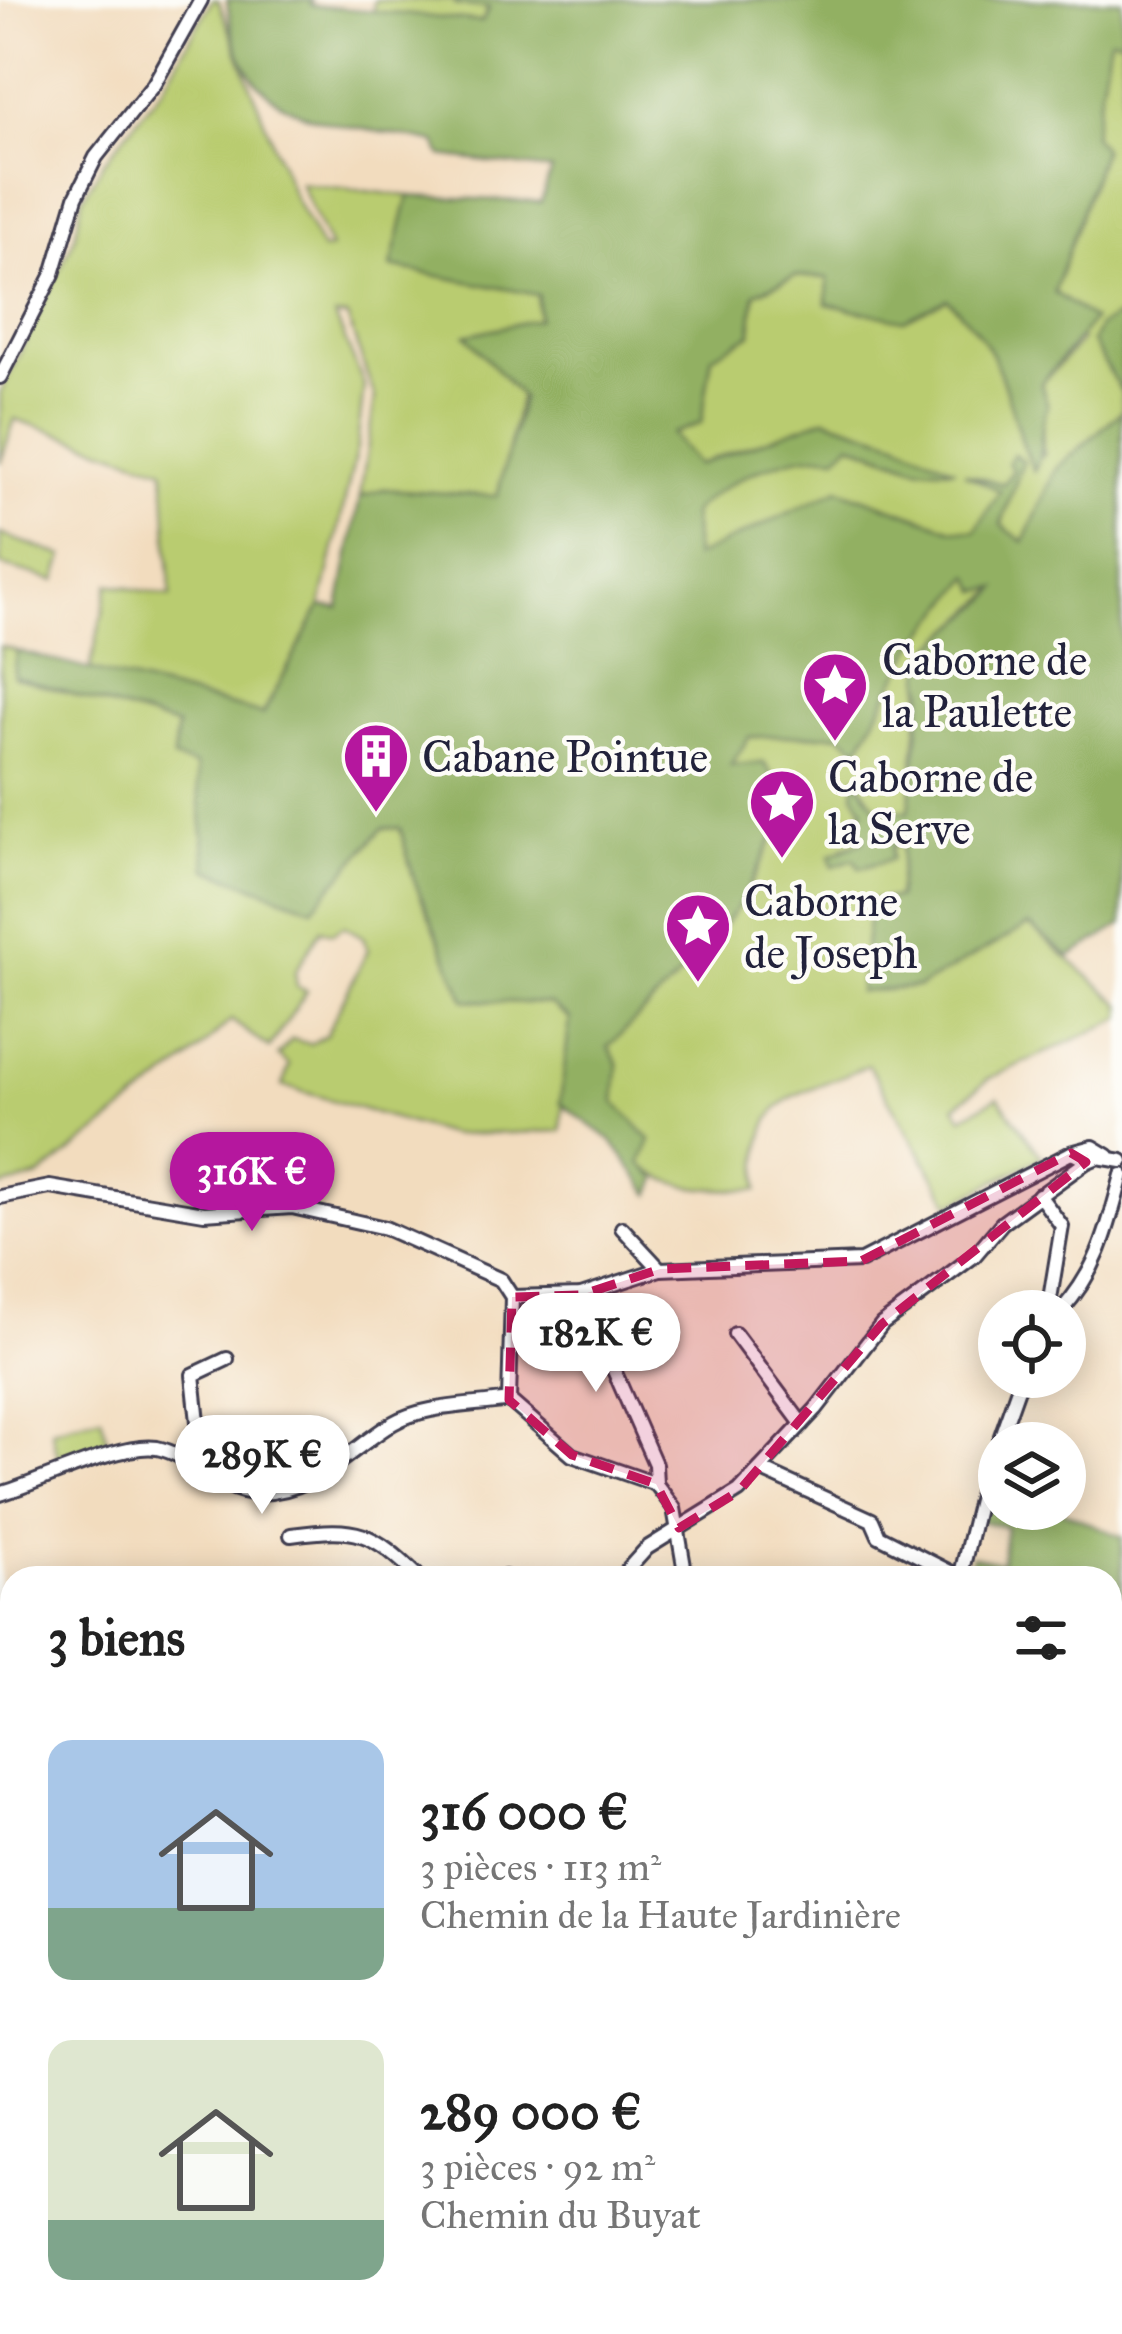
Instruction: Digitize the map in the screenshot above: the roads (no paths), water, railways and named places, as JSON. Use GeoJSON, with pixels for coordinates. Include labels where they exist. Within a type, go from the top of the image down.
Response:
{"type":"FeatureCollection","features":[{"type":"Feature","properties":{"kind":"street"},"geometry":{"type":"LineString","coordinates":[[0,376],[53,274],[76,197],[96,157],[154,84],[201,0]]}},
{"type":"Feature","properties":{"kind":"street"},"geometry":{"type":"LineString","coordinates":[[512,1297],[581,1295],[660,1269],[861,1262],[1071,1153],[1093,1147],[1115,1159]]}},
{"type":"Feature","properties":{"kind":"street"},"geometry":{"type":"LineString","coordinates":[[1071,1153],[1086,1162]]}},
{"type":"Feature","properties":{"kind":"street"},"geometry":{"type":"LineString","coordinates":[[631,1566],[647,1548],[722,1503],[760,1469],[882,1324],[974,1256],[1002,1223],[1086,1162],[1115,1159]]}},
{"type":"Feature","properties":{"kind":"street"},"geometry":{"type":"LineString","coordinates":[[1077,1290],[1106,1240],[1122,1174]]}},
{"type":"Feature","properties":{"kind":"street"},"geometry":{"type":"LineString","coordinates":[[0,1197],[50,1187],[204,1213],[292,1207],[385,1228],[501,1280],[512,1297],[509,1400]]}},
{"type":"Feature","properties":{"kind":"street"},"geometry":{"type":"LineString","coordinates":[[1040,1195],[1062,1226],[1051,1290]]}},
{"type":"Feature","properties":{"kind":"street"},"geometry":{"type":"LineString","coordinates":[[622,1228],[660,1269]]}},
{"type":"Feature","properties":{"kind":"street"},"geometry":{"type":"LineString","coordinates":[[581,1295],[655,1464],[656,1484],[674,1508],[684,1566]]}},
{"type":"Feature","properties":{"kind":"street"},"geometry":{"type":"LineString","coordinates":[[735,1334],[802,1424]]}},
{"type":"Feature","properties":{"kind":"street"},"geometry":{"type":"LineString","coordinates":[[203,1469],[193,1375],[226,1359]]}},
{"type":"Feature","properties":{"kind":"street"},"geometry":{"type":"LineString","coordinates":[[959,1566],[1015,1398]]}},
{"type":"Feature","properties":{"kind":"street"},"geometry":{"type":"LineString","coordinates":[[509,1400],[572,1455],[656,1484]]}},
{"type":"Feature","properties":{"kind":"street"},"geometry":{"type":"LineString","coordinates":[[0,1494],[126,1451],[154,1447],[231,1486],[257,1493],[326,1474],[393,1423],[411,1416],[509,1400]]}},
{"type":"Feature","properties":{"kind":"street"},"geometry":{"type":"LineString","coordinates":[[760,1469],[872,1520],[879,1536],[939,1566]]}},
{"type":"Feature","properties":{"kind":"street"},"geometry":{"type":"LineString","coordinates":[[291,1535],[333,1529],[367,1533],[406,1566]]}},
{"type":"Feature","properties":{"kind":"place","name":"Caborne de la Paulette"},"geometry":{"type":"Point","coordinates":[835,744]}},
{"type":"Feature","properties":{"kind":"place","name":"Cabane Pointue"},"geometry":{"type":"Point","coordinates":[376,815]}},
{"type":"Feature","properties":{"kind":"place","name":"Caborne de la Serve"},"geometry":{"type":"Point","coordinates":[782,861]}},
{"type":"Feature","properties":{"kind":"place","name":"Caborne de Joseph"},"geometry":{"type":"Point","coordinates":[698,985]}}]}
